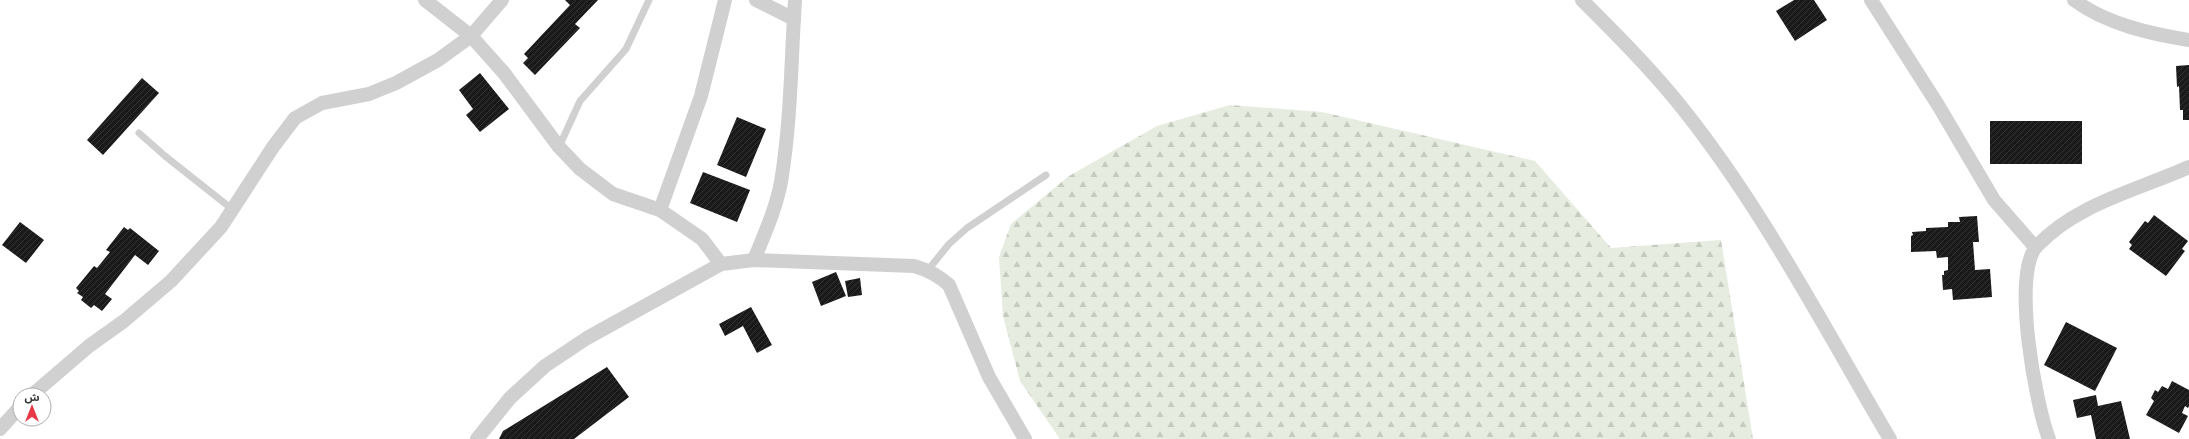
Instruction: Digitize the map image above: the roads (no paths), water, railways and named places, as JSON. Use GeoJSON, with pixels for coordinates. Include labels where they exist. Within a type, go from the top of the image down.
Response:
{"type":"FeatureCollection","features":[{"type":"Feature","properties":{"kind":"street"},"geometry":{"type":"LineString","coordinates":[[425,0],[471,36],[504,73],[559,147],[580,169],[613,194],[660,210],[702,239],[721,264]]}},
{"type":"Feature","properties":{"kind":"street"},"geometry":{"type":"LineString","coordinates":[[41,387],[89,346],[124,321],[172,281],[221,227],[273,147],[295,118],[322,103],[369,94],[396,83],[438,60],[471,36],[502,0]]}},
{"type":"Feature","properties":{"kind":"street"},"geometry":{"type":"LineString","coordinates":[[660,210],[701,96],[725,0]]}},
{"type":"Feature","properties":{"kind":"street"},"geometry":{"type":"LineString","coordinates":[[756,0],[794,19]]}},
{"type":"Feature","properties":{"kind":"street"},"geometry":{"type":"LineString","coordinates":[[754,260],[767,228],[780,183],[791,99],[795,0]]}},
{"type":"Feature","properties":{"kind":"street"},"geometry":{"type":"LineString","coordinates":[[1582,0],[1619,37],[1675,100],[1726,169],[1771,236],[1890,439]]}},
{"type":"Feature","properties":{"kind":"street"},"geometry":{"type":"LineString","coordinates":[[1872,0],[1994,200],[2036,247]]}},
{"type":"Feature","properties":{"kind":"street"},"geometry":{"type":"LineString","coordinates":[[2074,0],[2085,8],[2128,26],[2189,40]]}},
{"type":"Feature","properties":{"kind":"street"},"geometry":{"type":"LineString","coordinates":[[2049,439],[2032,370],[2027,328],[2028,268],[2036,247],[2064,224],[2111,198],[2189,167]]}},
{"type":"Feature","properties":{"kind":"street"},"geometry":{"type":"LineString","coordinates":[[477,439],[510,398],[545,366],[587,338],[721,264],[754,260],[914,266],[928,270],[940,277],[949,285],[989,377],[1025,439]]}},
{"type":"Feature","properties":{"kind":"street"},"geometry":{"type":"LineString","coordinates":[[0,429],[12,416]]}},
{"type":"Feature","properties":{"kind":"lane"},"geometry":{"type":"LineString","coordinates":[[559,147],[580,101],[626,49],[649,0]]}},
{"type":"Feature","properties":{"kind":"lane"},"geometry":{"type":"LineString","coordinates":[[139,133],[165,156],[232,209]]}},
{"type":"Feature","properties":{"kind":"lane"},"geometry":{"type":"LineString","coordinates":[[928,270],[949,244],[967,228],[1046,175]]}}]}
